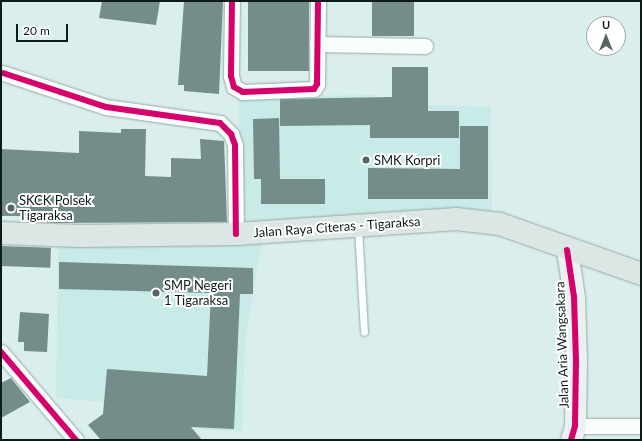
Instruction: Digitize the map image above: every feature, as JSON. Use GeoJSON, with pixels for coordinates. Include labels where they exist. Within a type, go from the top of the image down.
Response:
{"type":"FeatureCollection","features":[{"type":"Feature","properties":{"kind":"main road","name":"Jalan Raya Citeras - Tigaraksa"},"geometry":{"type":"LineString","coordinates":[[1,233],[79,236],[236,234],[456,220],[500,224],[567,250],[641,274]]}},
{"type":"Feature","properties":{"kind":"street"},"geometry":{"type":"LineString","coordinates":[[232,1],[231,76],[234,87],[243,92],[314,89],[317,84],[318,1]]}},
{"type":"Feature","properties":{"kind":"street"},"geometry":{"type":"LineString","coordinates":[[317,44],[425,46]]}},
{"type":"Feature","properties":{"kind":"street"},"geometry":{"type":"LineString","coordinates":[[3,73],[106,107],[220,123],[231,134],[235,145],[236,234]]}},
{"type":"Feature","properties":{"kind":"street","name":"Jalan Aria Wangsakara"},"geometry":{"type":"LineString","coordinates":[[567,250],[574,297],[573,433]]}},
{"type":"Feature","properties":{"kind":"street"},"geometry":{"type":"LineString","coordinates":[[1,352],[76,440]]}},
{"type":"Feature","properties":{"kind":"street"},"geometry":{"type":"LineString","coordinates":[[573,433],[641,426]]}},
{"type":"Feature","properties":{"kind":"lane"},"geometry":{"type":"LineString","coordinates":[[358,226],[364,332]]}},
{"type":"Feature","properties":{"kind":"shaded area","name":"SMK Korpri"},"geometry":{"type":"Polygon","coordinates":[[[375,95],[376,105],[491,106],[492,214],[242,224],[238,96],[375,95]]]}},
{"type":"Feature","properties":{"kind":"shaded area","name":"SMP Negeri 1 Tigaraksa"},"geometry":{"type":"Polygon","coordinates":[[[262,243],[245,341],[242,431],[201,430],[202,410],[56,398],[58,245],[262,243]]]}},
{"type":"Feature","properties":{"kind":"building"},"geometry":{"type":"Polygon","coordinates":[[[102,1],[160,1],[156,25],[99,18],[102,1]]]}},
{"type":"Feature","properties":{"kind":"building"},"geometry":{"type":"Polygon","coordinates":[[[184,1],[223,1],[219,94],[184,91],[184,85],[178,85],[184,1]]]}},
{"type":"Feature","properties":{"kind":"building"},"geometry":{"type":"Polygon","coordinates":[[[248,1],[309,1],[309,71],[248,71],[248,1]]]}},
{"type":"Feature","properties":{"kind":"building"},"geometry":{"type":"Polygon","coordinates":[[[372,1],[414,1],[414,36],[372,36],[372,1]]]}},
{"type":"Feature","properties":{"kind":"building"},"geometry":{"type":"Polygon","coordinates":[[[392,67],[428,67],[428,111],[459,111],[459,138],[370,138],[370,125],[280,126],[280,99],[392,97],[392,67]]]}},
{"type":"Feature","properties":{"kind":"building"},"geometry":{"type":"Polygon","coordinates":[[[279,118],[280,179],[325,179],[325,204],[261,204],[261,179],[254,179],[253,119],[279,118]]]}},
{"type":"Feature","properties":{"kind":"building"},"geometry":{"type":"Polygon","coordinates":[[[460,126],[488,126],[488,199],[368,199],[368,168],[460,169],[460,126]]]}},
{"type":"Feature","properties":{"kind":"building"},"geometry":{"type":"Polygon","coordinates":[[[121,129],[146,129],[145,176],[171,177],[171,158],[201,159],[200,139],[224,141],[227,222],[56,223],[42,222],[42,216],[1,216],[1,149],[79,153],[79,131],[121,133],[121,129]]]}},
{"type":"Feature","properties":{"kind":"building"},"geometry":{"type":"Polygon","coordinates":[[[1,246],[51,248],[50,268],[1,266],[1,246]]]}},
{"type":"Feature","properties":{"kind":"building"},"geometry":{"type":"Polygon","coordinates":[[[59,262],[253,268],[253,294],[240,294],[234,429],[191,427],[202,440],[101,440],[88,425],[103,414],[107,369],[207,376],[211,293],[59,289],[59,262]]]}},
{"type":"Feature","properties":{"kind":"building"},"geometry":{"type":"Polygon","coordinates":[[[20,312],[49,314],[47,352],[24,351],[24,342],[18,342],[20,312]]]}},
{"type":"Feature","properties":{"kind":"building"},"geometry":{"type":"Polygon","coordinates":[[[11,378],[30,402],[1,418],[1,383],[11,378]]]}},
{"type":"Feature","properties":{"kind":"cycle path"},"geometry":{"type":"LineString","coordinates":[[232,1],[231,76],[234,87],[243,92],[314,89],[317,84],[318,1]]}},
{"type":"Feature","properties":{"kind":"cycle path"},"geometry":{"type":"LineString","coordinates":[[3,73],[106,107],[220,123],[231,134],[235,145],[236,234]]}},
{"type":"Feature","properties":{"kind":"cycle path"},"geometry":{"type":"LineString","coordinates":[[567,250],[574,297],[576,361],[575,426],[571,440]]}},
{"type":"Feature","properties":{"kind":"cycle path"},"geometry":{"type":"LineString","coordinates":[[1,352],[76,440]]}},
{"type":"Feature","properties":{"kind":"place","name":"SMK Korpri"},"geometry":{"type":"Point","coordinates":[366,160]}},
{"type":"Feature","properties":{"kind":"place","name":"SKCK Polsek Tigaraksa"},"geometry":{"type":"Point","coordinates":[11,208]}},
{"type":"Feature","properties":{"kind":"place","name":"SMP Negeri 1 Tigaraksa"},"geometry":{"type":"Point","coordinates":[156,293]}}]}
